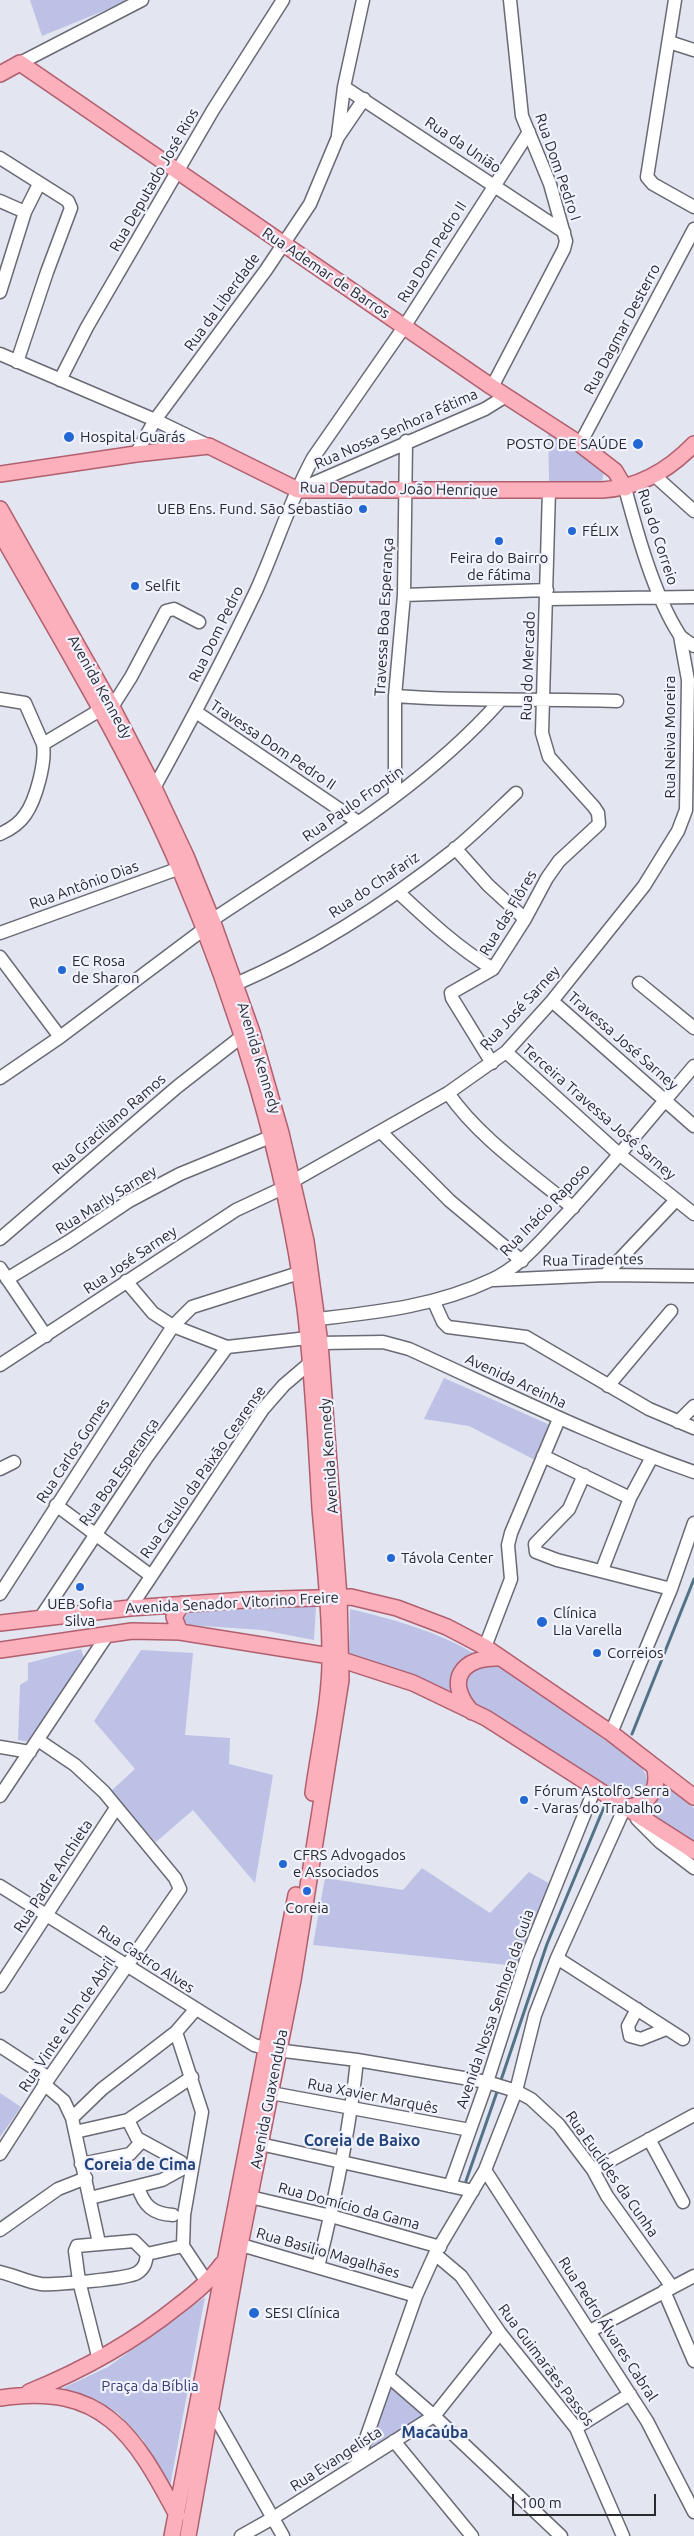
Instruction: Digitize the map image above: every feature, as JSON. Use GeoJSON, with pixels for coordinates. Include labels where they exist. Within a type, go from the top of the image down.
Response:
{"type":"FeatureCollection","features":[{"type":"Feature","properties":{"kind":"main road"},"geometry":{"type":"LineString","coordinates":[[0,74],[20,63]]}},
{"type":"Feature","properties":{"kind":"main road","name":"Rua Ademar de Barros"},"geometry":{"type":"LineString","coordinates":[[20,63],[176,172],[492,387],[580,444],[615,471],[624,488]]}},
{"type":"Feature","properties":{"kind":"main road","name":"Rua Deputado João Henrique"},"geometry":{"type":"LineString","coordinates":[[209,446],[298,490],[406,492],[602,490],[624,488],[655,476],[694,444]]}},
{"type":"Feature","properties":{"kind":"main road"},"geometry":{"type":"LineString","coordinates":[[0,474],[136,454],[209,446]]}},
{"type":"Feature","properties":{"kind":"main road","name":"Avenida Kennedy"},"geometry":{"type":"LineString","coordinates":[[0,509],[106,709],[144,793],[236,984],[276,1134],[318,1319],[311,1362],[333,1597]]}},
{"type":"Feature","properties":{"kind":"main road","name":"Avenida Kennedy"},"geometry":{"type":"LineString","coordinates":[[0,532],[154,788],[186,856],[241,1037],[276,1134]]}},
{"type":"Feature","properties":{"kind":"main road","name":"Avenida Kennedy"},"geometry":{"type":"LineString","coordinates":[[288,1184],[299,1273],[314,1340],[336,1658]]}},
{"type":"Feature","properties":{"kind":"main road","name":"Avenida Senador Vitorino Freire"},"geometry":{"type":"LineString","coordinates":[[0,1623],[105,1610],[182,1604],[351,1597],[420,1615],[485,1647],[611,1733],[694,1797]]}},
{"type":"Feature","properties":{"kind":"main road"},"geometry":{"type":"LineString","coordinates":[[180,1632],[174,1617],[182,1604]]}},
{"type":"Feature","properties":{"kind":"main road"},"geometry":{"type":"LineString","coordinates":[[105,1610],[108,1634]]}},
{"type":"Feature","properties":{"kind":"main road","name":"Avenida Senador Vitorino Freire"},"geometry":{"type":"LineString","coordinates":[[0,1650],[132,1631],[180,1632],[336,1658],[413,1683],[472,1712],[694,1851]]}},
{"type":"Feature","properties":{"kind":"main road","name":"Avenida Guaxenduba"},"geometry":{"type":"LineString","coordinates":[[172,2536],[216,2301],[226,2259],[235,2244],[250,2197],[270,2093],[273,2049],[296,1962],[341,1680],[336,1658]]}},
{"type":"Feature","properties":{"kind":"main road","name":"Avenida Guaxenduba"},"geometry":{"type":"LineString","coordinates":[[188,2536],[211,2409],[235,2244],[273,2049],[336,1658]]}},
{"type":"Feature","properties":{"kind":"main road"},"geometry":{"type":"LineString","coordinates":[[472,1712],[461,1694],[460,1674],[464,1668],[475,1661],[487,1658],[500,1658]]}},
{"type":"Feature","properties":{"kind":"main road"},"geometry":{"type":"LineString","coordinates":[[341,1680],[354,1668],[363,1666]]}},
{"type":"Feature","properties":{"kind":"main road"},"geometry":{"type":"LineString","coordinates":[[628,1809],[641,1805],[650,1798],[656,1783],[654,1766]]}},
{"type":"Feature","properties":{"kind":"main road"},"geometry":{"type":"LineString","coordinates":[[24,2394],[99,2360],[160,2320],[207,2282],[226,2259]]}},
{"type":"Feature","properties":{"kind":"main road"},"geometry":{"type":"LineString","coordinates":[[211,2409],[205,2404],[202,2394],[217,2319],[216,2301]]}},
{"type":"Feature","properties":{"kind":"main road"},"geometry":{"type":"LineString","coordinates":[[0,2398],[24,2394],[61,2397],[93,2409],[112,2420],[142,2452],[188,2536]]}},
{"type":"Feature","properties":{"kind":"street"},"geometry":{"type":"LineString","coordinates":[[20,63],[142,0]]}},
{"type":"Feature","properties":{"kind":"street","name":"Rua Deputado José Rios"},"geometry":{"type":"LineString","coordinates":[[60,380],[87,327],[176,172],[260,33],[283,0]]}},
{"type":"Feature","properties":{"kind":"street","name":"Rua da Liberdade"},"geometry":{"type":"LineString","coordinates":[[338,137],[344,87],[363,0]]}},
{"type":"Feature","properties":{"kind":"street","name":"Rua Dom Pedro I"},"geometry":{"type":"LineString","coordinates":[[492,387],[564,249],[566,241],[550,184],[522,116],[510,0]]}},
{"type":"Feature","properties":{"kind":"street"},"geometry":{"type":"LineString","coordinates":[[674,0],[648,177],[653,184],[694,207]]}},
{"type":"Feature","properties":{"kind":"street"},"geometry":{"type":"LineString","coordinates":[[669,42],[694,50]]}},
{"type":"Feature","properties":{"kind":"street","name":"Rua da União"},"geometry":{"type":"LineString","coordinates":[[344,87],[564,232]]}},
{"type":"Feature","properties":{"kind":"street","name":"Rua da Liberdade"},"geometry":{"type":"LineString","coordinates":[[136,454],[155,420],[284,244],[310,204],[338,137],[364,99]]}},
{"type":"Feature","properties":{"kind":"street","name":"Rua Dom Pedro II"},"geometry":{"type":"LineString","coordinates":[[298,490],[313,458],[404,327],[528,132]]}},
{"type":"Feature","properties":{"kind":"street"},"geometry":{"type":"LineString","coordinates":[[0,158],[68,201],[71,208],[17,362]]}},
{"type":"Feature","properties":{"kind":"street"},"geometry":{"type":"LineString","coordinates":[[0,292],[25,212],[39,184]]}},
{"type":"Feature","properties":{"kind":"street"},"geometry":{"type":"LineString","coordinates":[[0,201],[25,212]]}},
{"type":"Feature","properties":{"kind":"street","name":"Rua Dagmar Desterro"},"geometry":{"type":"LineString","coordinates":[[580,444],[694,229]]}},
{"type":"Feature","properties":{"kind":"street","name":"Rua Deputado João Henrique"},"geometry":{"type":"LineString","coordinates":[[0,354],[155,420],[209,446]]}},
{"type":"Feature","properties":{"kind":"street","name":"Rua Nossa Senhora Fátima"},"geometry":{"type":"LineString","coordinates":[[298,490],[406,441],[485,409],[506,396]]}},
{"type":"Feature","properties":{"kind":"street","name":"Travessa Boa Esperança"},"geometry":{"type":"LineString","coordinates":[[395,795],[396,696],[404,595],[406,441]]}},
{"type":"Feature","properties":{"kind":"street"},"geometry":{"type":"LineString","coordinates":[[655,476],[693,508]]}},
{"type":"Feature","properties":{"kind":"street","name":"Rua do Correio"},"geometry":{"type":"LineString","coordinates":[[624,488],[635,526],[661,597],[680,636],[694,646]]}},
{"type":"Feature","properties":{"kind":"street","name":"Rua Dom Pedro"},"geometry":{"type":"LineString","coordinates":[[154,788],[196,712],[256,591],[298,490]]}},
{"type":"Feature","properties":{"kind":"street","name":"Rua do Mercado"},"geometry":{"type":"LineString","coordinates":[[549,490],[542,734],[549,757],[594,807],[598,813],[599,824]]}},
{"type":"Feature","properties":{"kind":"street"},"geometry":{"type":"LineString","coordinates":[[404,595],[547,594],[694,597]]}},
{"type":"Feature","properties":{"kind":"street"},"geometry":{"type":"LineString","coordinates":[[43,744],[106,709],[131,677],[166,611],[174,609],[199,622]]}},
{"type":"Feature","properties":{"kind":"street","name":"Rua Neiva Moreira"},"geometry":{"type":"LineString","coordinates":[[680,636],[688,680],[690,810]]}},
{"type":"Feature","properties":{"kind":"street"},"geometry":{"type":"LineString","coordinates":[[396,696],[453,700],[500,701],[542,698],[617,701]]}},
{"type":"Feature","properties":{"kind":"street"},"geometry":{"type":"LineString","coordinates":[[0,699],[25,703],[43,744],[41,770],[29,808],[18,823],[0,834]]}},
{"type":"Feature","properties":{"kind":"street","name":"Rua Paulo Frontin"},"geometry":{"type":"LineString","coordinates":[[0,1078],[60,1036],[208,924],[358,822],[426,772],[472,733],[500,701]]}},
{"type":"Feature","properties":{"kind":"street","name":"Travessa Dom Pedro II"},"geometry":{"type":"LineString","coordinates":[[196,712],[358,822]]}},
{"type":"Feature","properties":{"kind":"street","name":"Rua do Chafariz"},"geometry":{"type":"LineString","coordinates":[[236,984],[294,957],[398,892],[455,848],[516,793]]}},
{"type":"Feature","properties":{"kind":"street","name":"Rua José Sarney"},"geometry":{"type":"LineString","coordinates":[[0,1366],[236,1210],[288,1184],[448,1093],[506,1052],[552,1001],[644,886],[690,810]]}},
{"type":"Feature","properties":{"kind":"street","name":"Rua das Flôres"},"geometry":{"type":"LineString","coordinates":[[492,1063],[451,995],[492,969],[525,919],[547,878],[560,861],[599,824]]}},
{"type":"Feature","properties":{"kind":"street"},"geometry":{"type":"LineString","coordinates":[[455,848],[488,885],[525,919]]}},
{"type":"Feature","properties":{"kind":"street","name":"Rua Antônio Dias"},"geometry":{"type":"LineString","coordinates":[[0,933],[180,868]]}},
{"type":"Feature","properties":{"kind":"street"},"geometry":{"type":"LineString","coordinates":[[398,892],[440,931],[472,957],[492,969]]}},
{"type":"Feature","properties":{"kind":"street"},"geometry":{"type":"LineString","coordinates":[[0,957],[60,1036]]}},
{"type":"Feature","properties":{"kind":"street"},"geometry":{"type":"LineString","coordinates":[[639,983],[694,1028]]}},
{"type":"Feature","properties":{"kind":"street","name":"Travessa José Sarney"},"geometry":{"type":"LineString","coordinates":[[552,1001],[694,1126]]}},
{"type":"Feature","properties":{"kind":"street","name":"Rua Graciliano Ramos"},"geometry":{"type":"LineString","coordinates":[[0,1239],[169,1093],[241,1037]]}},
{"type":"Feature","properties":{"kind":"street","name":"Terceira Travessa José Sarney"},"geometry":{"type":"LineString","coordinates":[[506,1052],[619,1154],[694,1214]]}},
{"type":"Feature","properties":{"kind":"street","name":"Rua Inácio Raposo"},"geometry":{"type":"LineString","coordinates":[[318,1319],[393,1310],[434,1302],[492,1280],[522,1261],[573,1208],[694,1066]]}},
{"type":"Feature","properties":{"kind":"street"},"geometry":{"type":"LineString","coordinates":[[448,1093],[464,1114],[486,1136],[573,1208]]}},
{"type":"Feature","properties":{"kind":"street"},"geometry":{"type":"LineString","coordinates":[[381,1132],[450,1201],[522,1261]]}},
{"type":"Feature","properties":{"kind":"street","name":"Rua Marly Sarney"},"geometry":{"type":"LineString","coordinates":[[4,1273],[68,1242],[129,1201],[180,1174],[276,1134]]}},
{"type":"Feature","properties":{"kind":"street"},"geometry":{"type":"LineString","coordinates":[[605,1275],[676,1200]]}},
{"type":"Feature","properties":{"kind":"street"},"geometry":{"type":"LineString","coordinates":[[4,1273],[46,1336]]}},
{"type":"Feature","properties":{"kind":"street","name":"Rua Carlos Gomes"},"geometry":{"type":"LineString","coordinates":[[0,1594],[173,1326],[192,1307],[299,1273]]}},
{"type":"Feature","properties":{"kind":"street","name":"Rua Tiradentes"},"geometry":{"type":"LineString","coordinates":[[492,1280],[605,1275],[694,1276]]}},
{"type":"Feature","properties":{"kind":"street"},"geometry":{"type":"LineString","coordinates":[[126,1282],[148,1308],[173,1326],[227,1347]]}},
{"type":"Feature","properties":{"kind":"street"},"geometry":{"type":"LineString","coordinates":[[434,1302],[443,1322],[448,1326],[526,1337],[648,1409],[694,1428]]}},
{"type":"Feature","properties":{"kind":"street"},"geometry":{"type":"LineString","coordinates":[[608,1386],[671,1311]]}},
{"type":"Feature","properties":{"kind":"street","name":"Avenida Areinha"},"geometry":{"type":"LineString","coordinates":[[227,1347],[314,1340],[383,1342],[409,1349],[559,1419],[694,1472]]}},
{"type":"Feature","properties":{"kind":"street","name":"Rua Boa Esperança"},"geometry":{"type":"LineString","coordinates":[[40,1617],[147,1457],[227,1347]]}},
{"type":"Feature","properties":{"kind":"street","name":"Rua Catulo da Paixão Cearense"},"geometry":{"type":"LineString","coordinates":[[130,1608],[150,1575],[263,1409],[284,1385],[311,1362]]}},
{"type":"Feature","properties":{"kind":"street"},"geometry":{"type":"LineString","coordinates":[[678,1422],[694,1406]]}},
{"type":"Feature","properties":{"kind":"street"},"geometry":{"type":"LineString","coordinates":[[485,1647],[511,1579],[508,1545],[511,1533],[559,1419]]}},
{"type":"Feature","properties":{"kind":"street"},"geometry":{"type":"LineString","coordinates":[[542,1456],[630,1498]]}},
{"type":"Feature","properties":{"kind":"street"},"geometry":{"type":"LineString","coordinates":[[602,1570],[630,1498],[652,1457]]}},
{"type":"Feature","properties":{"kind":"street"},"geometry":{"type":"LineString","coordinates":[[0,1469],[14,1462]]}},
{"type":"Feature","properties":{"kind":"street"},"geometry":{"type":"LineString","coordinates":[[584,1475],[569,1508],[535,1544],[536,1552],[557,1560],[671,1589]]}},
{"type":"Feature","properties":{"kind":"street"},"geometry":{"type":"LineString","coordinates":[[56,1505],[150,1575]]}},
{"type":"Feature","properties":{"kind":"street"},"geometry":{"type":"LineString","coordinates":[[611,1733],[671,1589],[694,1524]]}},
{"type":"Feature","properties":{"kind":"street"},"geometry":{"type":"LineString","coordinates":[[0,1796],[108,1634]]}},
{"type":"Feature","properties":{"kind":"street","name":"Rua Vinte e Um de Abril"},"geometry":{"type":"LineString","coordinates":[[0,2154],[46,2081],[180,1889],[175,1878],[104,1792],[86,1775],[38,1740]]}},
{"type":"Feature","properties":{"kind":"street"},"geometry":{"type":"LineString","coordinates":[[0,1747],[30,1752]]}},
{"type":"Feature","properties":{"kind":"street","name":"Avenida Nossa Senhora da Guia"},"geometry":{"type":"LineString","coordinates":[[450,2186],[470,2130],[490,2083],[527,1956],[596,1788]]}},
{"type":"Feature","properties":{"kind":"street","name":"Rua Padre Anchieta"},"geometry":{"type":"LineString","coordinates":[[0,1986],[116,1808]]}},
{"type":"Feature","properties":{"kind":"street"},"geometry":{"type":"LineString","coordinates":[[357,2464],[416,2296],[438,2250],[485,2170],[512,2090],[534,2015],[557,1958],[628,1809]]}},
{"type":"Feature","properties":{"kind":"street","name":"Avenida Senador Vitorino Freire"},"geometry":{"type":"LineString","coordinates":[[628,1809],[660,1842],[694,1868]]}},
{"type":"Feature","properties":{"kind":"street","name":"Rua Castro Alves"},"geometry":{"type":"LineString","coordinates":[[0,1886],[195,2010],[254,2045],[356,2060]]}},
{"type":"Feature","properties":{"kind":"street"},"geometry":{"type":"LineString","coordinates":[[557,1958],[683,2039]]}},
{"type":"Feature","properties":{"kind":"street"},"geometry":{"type":"LineString","coordinates":[[637,2009],[628,2026],[630,2036],[641,2039],[666,2029]]}},
{"type":"Feature","properties":{"kind":"street"},"geometry":{"type":"LineString","coordinates":[[72,2118],[102,2089],[176,2032],[195,2010]]}},
{"type":"Feature","properties":{"kind":"street"},"geometry":{"type":"LineString","coordinates":[[176,2032],[192,2077],[201,2108],[202,2120],[184,2215],[183,2246],[207,2282]]}},
{"type":"Feature","properties":{"kind":"street"},"geometry":{"type":"LineString","coordinates":[[0,2046],[46,2081],[64,2102],[72,2118],[99,2243]]}},
{"type":"Feature","properties":{"kind":"street"},"geometry":{"type":"LineString","coordinates":[[318,2267],[331,2216],[352,2108],[356,2060]]}},
{"type":"Feature","properties":{"kind":"street","name":"Rua Euclídes da Cunha"},"geometry":{"type":"LineString","coordinates":[[356,2060],[490,2083],[512,2090],[538,2104],[559,2125],[593,2170],[668,2289],[693,2358]]}},
{"type":"Feature","properties":{"kind":"street"},"geometry":{"type":"LineString","coordinates":[[75,2132],[128,2120],[192,2077]]}},
{"type":"Feature","properties":{"kind":"street","name":"Rua Xavier Marquês"},"geometry":{"type":"LineString","coordinates":[[270,2093],[470,2130]]}},
{"type":"Feature","properties":{"kind":"street"},"geometry":{"type":"LineString","coordinates":[[593,2170],[694,2114]]}},
{"type":"Feature","properties":{"kind":"street"},"geometry":{"type":"LineString","coordinates":[[90,2198],[162,2180],[181,2166],[142,2140],[133,2132],[128,2120]]}},
{"type":"Feature","properties":{"kind":"street"},"geometry":{"type":"LineString","coordinates":[[649,2139],[683,2202]]}},
{"type":"Feature","properties":{"kind":"street"},"geometry":{"type":"LineString","coordinates":[[82,2164],[130,2154],[142,2140]]}},
{"type":"Feature","properties":{"kind":"street"},"geometry":{"type":"LineString","coordinates":[[260,2144],[474,2191]]}},
{"type":"Feature","properties":{"kind":"street","name":"Rua Pedro Álvares Cabral"},"geometry":{"type":"LineString","coordinates":[[485,2170],[630,2394],[659,2442],[694,2512]]}},
{"type":"Feature","properties":{"kind":"street"},"geometry":{"type":"LineString","coordinates":[[0,2230],[58,2189],[86,2178]]}},
{"type":"Feature","properties":{"kind":"street"},"geometry":{"type":"LineString","coordinates":[[138,2187],[141,2197],[150,2208],[162,2214],[173,2215]]}},
{"type":"Feature","properties":{"kind":"street","name":"Rua Domício da Gama"},"geometry":{"type":"LineString","coordinates":[[250,2197],[331,2216],[438,2250]]}},
{"type":"Feature","properties":{"kind":"street"},"geometry":{"type":"LineString","coordinates":[[99,2360],[79,2281],[75,2258],[77,2246],[134,2241],[147,2254]]}},
{"type":"Feature","properties":{"kind":"street","name":"Rua Basilio Magalhães"},"geometry":{"type":"LineString","coordinates":[[235,2244],[416,2296]]}},
{"type":"Feature","properties":{"kind":"street"},"geometry":{"type":"LineString","coordinates":[[147,2254],[183,2246]]}},
{"type":"Feature","properties":{"kind":"street","name":"Rua Guimarães Passos"},"geometry":{"type":"LineString","coordinates":[[438,2250],[461,2276],[500,2333],[576,2428],[623,2536]]}},
{"type":"Feature","properties":{"kind":"street"},"geometry":{"type":"LineString","coordinates":[[0,2272],[40,2284],[60,2284],[135,2274],[146,2263],[147,2254]]}},
{"type":"Feature","properties":{"kind":"street"},"geometry":{"type":"LineString","coordinates":[[590,2331],[694,2276]]}},
{"type":"Feature","properties":{"kind":"street","name":"Rua Evangelista"},"geometry":{"type":"LineString","coordinates":[[241,2536],[273,2518],[434,2416],[500,2333]]}},
{"type":"Feature","properties":{"kind":"street"},"geometry":{"type":"LineString","coordinates":[[388,2376],[434,2416],[561,2536]]}},
{"type":"Feature","properties":{"kind":"street"},"geometry":{"type":"LineString","coordinates":[[576,2428],[630,2394]]}},
{"type":"Feature","properties":{"kind":"street"},"geometry":{"type":"LineString","coordinates":[[211,2409],[283,2536]]}},
{"type":"Feature","properties":{"kind":"street"},"geometry":{"type":"LineString","coordinates":[[394,2441],[472,2536]]}},
{"type":"Feature","properties":{"kind":"green space"},"geometry":{"type":"Polygon","coordinates":[[[30,0],[130,0],[42,36],[30,0]]]}},
{"type":"Feature","properties":{"kind":"green space"},"geometry":{"type":"Polygon","coordinates":[[[155,426],[185,441],[143,447],[155,426]]]}},
{"type":"Feature","properties":{"kind":"green space"},"geometry":{"type":"Polygon","coordinates":[[[548,428],[605,467],[602,481],[549,481],[548,428]]]}},
{"type":"Feature","properties":{"kind":"green space"},"geometry":{"type":"Polygon","coordinates":[[[444,1378],[550,1425],[537,1461],[469,1426],[424,1419],[444,1378]]]}},
{"type":"Feature","properties":{"kind":"green space"},"geometry":{"type":"Polygon","coordinates":[[[316,1606],[314,1640],[262,1630],[188,1625],[183,1620],[188,1612],[316,1606]]]}},
{"type":"Feature","properties":{"kind":"green space"},"geometry":{"type":"Polygon","coordinates":[[[350,1609],[415,1627],[446,1639],[477,1655],[454,1694],[349,1653],[350,1609]]]}},
{"type":"Feature","properties":{"kind":"green space"},"geometry":{"type":"Polygon","coordinates":[[[81,1649],[84,1658],[30,1742],[18,1740],[20,1685],[28,1680],[28,1663],[81,1649]]]}},
{"type":"Feature","properties":{"kind":"green space"},"geometry":{"type":"Polygon","coordinates":[[[141,1650],[193,1653],[185,1735],[230,1738],[229,1764],[273,1775],[255,1883],[193,1810],[156,1842],[110,1792],[135,1769],[94,1721],[141,1650]]]}},
{"type":"Feature","properties":{"kind":"green space"},"geometry":{"type":"Polygon","coordinates":[[[479,1666],[502,1667],[639,1764],[647,1780],[642,1796],[627,1800],[473,1702],[464,1690],[466,1673],[479,1666]]]}},
{"type":"Feature","properties":{"kind":"green space"},"geometry":{"type":"Polygon","coordinates":[[[660,1782],[694,1808],[694,1843],[642,1810],[660,1782]]]}},
{"type":"Feature","properties":{"kind":"green space"},"geometry":{"type":"Polygon","coordinates":[[[422,1868],[490,1913],[529,1872],[550,1884],[517,1966],[313,1945],[325,1878],[403,1890],[422,1868]]]}},
{"type":"Feature","properties":{"kind":"green space"},"geometry":{"type":"Polygon","coordinates":[[[0,2093],[21,2107],[0,2137],[0,2093]]]}},
{"type":"Feature","properties":{"kind":"green space","name":"Praça da Bíblia"},"geometry":{"type":"Polygon","coordinates":[[[205,2297],[170,2486],[143,2440],[118,2413],[63,2388],[108,2367],[205,2297]]]}},
{"type":"Feature","properties":{"kind":"green space"},"geometry":{"type":"Polygon","coordinates":[[[391,2385],[428,2416],[370,2451],[391,2385]]]}},
{"type":"Feature","properties":{"kind":"waterway"},"geometry":{"type":"LineString","coordinates":[[632,1734],[694,1579]]}},
{"type":"Feature","properties":{"kind":"waterway"},"geometry":{"type":"LineString","coordinates":[[500,2083],[547,1944],[604,1807]]}},
{"type":"Feature","properties":{"kind":"waterway"},"geometry":{"type":"LineString","coordinates":[[466,2181],[498,2089]]}},
{"type":"Feature","properties":{"kind":"place","name":"Hospital Guarás"},"geometry":{"type":"Point","coordinates":[69,437]}},
{"type":"Feature","properties":{"kind":"place","name":"POSTO DE SAÚDE"},"geometry":{"type":"Point","coordinates":[638,444]}},
{"type":"Feature","properties":{"kind":"place","name":"UEB Ens. Fund. São Sebastião"},"geometry":{"type":"Point","coordinates":[363,509]}},
{"type":"Feature","properties":{"kind":"place","name":"FÉLIX"},"geometry":{"type":"Point","coordinates":[572,531]}},
{"type":"Feature","properties":{"kind":"place","name":"Feira do Bairro de fátima"},"geometry":{"type":"Point","coordinates":[499,541]}},
{"type":"Feature","properties":{"kind":"place","name":"Selfit"},"geometry":{"type":"Point","coordinates":[135,586]}},
{"type":"Feature","properties":{"kind":"place","name":"EC Rosa de Sharon"},"geometry":{"type":"Point","coordinates":[62,970]}},
{"type":"Feature","properties":{"kind":"place","name":"Távola Center"},"geometry":{"type":"Point","coordinates":[391,1558]}},
{"type":"Feature","properties":{"kind":"place","name":"UEB Sofia Silva"},"geometry":{"type":"Point","coordinates":[80,1587]}},
{"type":"Feature","properties":{"kind":"place","name":"Clínica LIa Varella"},"geometry":{"type":"Point","coordinates":[542,1622]}},
{"type":"Feature","properties":{"kind":"place","name":"Correios"},"geometry":{"type":"Point","coordinates":[597,1653]}},
{"type":"Feature","properties":{"kind":"place","name":"Fórum Astolfo Serra - Varas do Trabalho"},"geometry":{"type":"Point","coordinates":[524,1800]}},
{"type":"Feature","properties":{"kind":"place","name":"CFRS Advogados e Associados"},"geometry":{"type":"Point","coordinates":[283,1864]}},
{"type":"Feature","properties":{"kind":"place","name":"Coreia"},"geometry":{"type":"Point","coordinates":[307,1891]}},
{"type":"Feature","properties":{"kind":"place","name":"SESI Clínica"},"geometry":{"type":"Point","coordinates":[254,2313]}},
{"type":"Feature","properties":{"kind":"district","name":"Coreia de Baixo"},"geometry":{"type":"Point","coordinates":[362,2141]}},
{"type":"Feature","properties":{"kind":"district","name":"Coreia de Cima"},"geometry":{"type":"Point","coordinates":[140,2165]}},
{"type":"Feature","properties":{"kind":"district","name":"Macaúba"},"geometry":{"type":"Point","coordinates":[435,2433]}}]}
